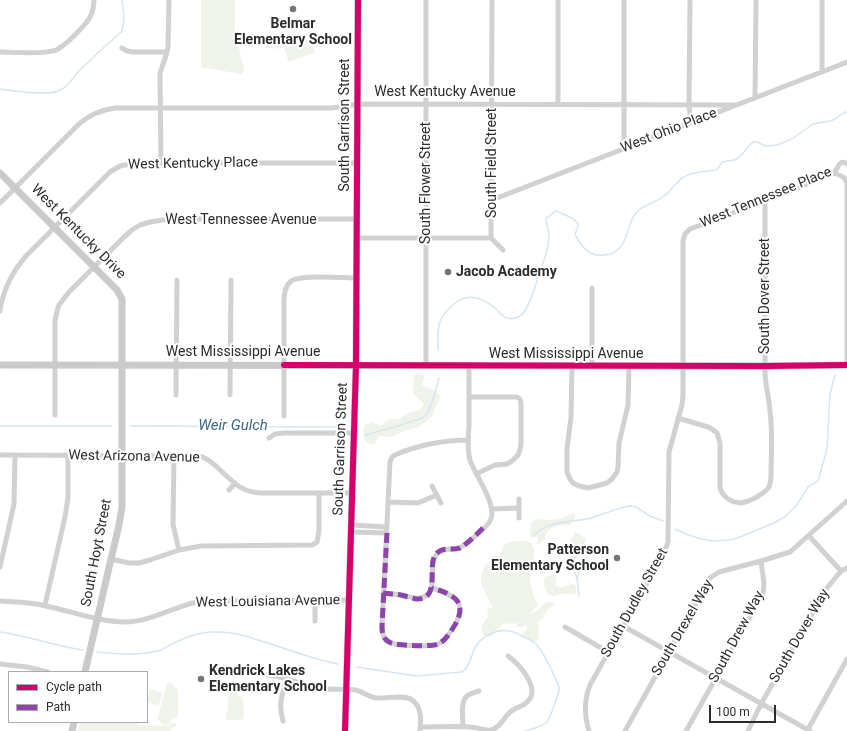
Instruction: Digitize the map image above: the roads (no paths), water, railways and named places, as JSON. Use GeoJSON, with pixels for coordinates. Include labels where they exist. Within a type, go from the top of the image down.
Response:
{"type":"FeatureCollection","features":[{"type":"Feature","properties":{"kind":"main road","name":"South Garrison Street"},"geometry":{"type":"LineString","coordinates":[[346,731],[356,365],[358,0]]}},
{"type":"Feature","properties":{"kind":"main road","name":"West Kentucky Drive"},"geometry":{"type":"LineString","coordinates":[[0,173],[117,290],[121,296],[122,365]]}},
{"type":"Feature","properties":{"kind":"main road","name":"West Mississippi Avenue"},"geometry":{"type":"LineString","coordinates":[[0,364],[426,366],[847,365]]}},
{"type":"Feature","properties":{"kind":"main road","name":"South Hoyt Street"},"geometry":{"type":"LineString","coordinates":[[85,671],[122,507],[122,365]]}},
{"type":"Feature","properties":{"kind":"street"},"geometry":{"type":"LineString","coordinates":[[0,52],[42,52],[56,49],[64,44],[86,24],[93,10],[94,0]]}},
{"type":"Feature","properties":{"kind":"street"},"geometry":{"type":"LineString","coordinates":[[161,163],[161,72],[167,52],[169,0]]}},
{"type":"Feature","properties":{"kind":"street","name":"South Flower Street"},"geometry":{"type":"LineString","coordinates":[[426,0],[426,366]]}},
{"type":"Feature","properties":{"kind":"street","name":"South Field Street"},"geometry":{"type":"LineString","coordinates":[[492,0],[491,238],[503,250]]}},
{"type":"Feature","properties":{"kind":"street"},"geometry":{"type":"LineString","coordinates":[[558,0],[558,104]]}},
{"type":"Feature","properties":{"kind":"street"},"geometry":{"type":"LineString","coordinates":[[624,0],[624,149]]}},
{"type":"Feature","properties":{"kind":"street"},"geometry":{"type":"LineString","coordinates":[[690,0],[689,105],[691,123]]}},
{"type":"Feature","properties":{"kind":"street"},"geometry":{"type":"LineString","coordinates":[[755,98],[756,0]]}},
{"type":"Feature","properties":{"kind":"street"},"geometry":{"type":"LineString","coordinates":[[822,0],[822,72]]}},
{"type":"Feature","properties":{"kind":"street"},"geometry":{"type":"LineString","coordinates":[[122,48],[130,52],[167,52]]}},
{"type":"Feature","properties":{"kind":"street","name":"West Ohio Place"},"geometry":{"type":"LineString","coordinates":[[492,200],[847,62]]}},
{"type":"Feature","properties":{"kind":"street","name":"West Kentucky Avenue"},"geometry":{"type":"LineString","coordinates":[[0,203],[80,123],[101,111],[115,108],[332,108],[358,104],[737,105]]}},
{"type":"Feature","properties":{"kind":"street","name":"West Tennessee Place"},"geometry":{"type":"LineString","coordinates":[[685,234],[690,229],[834,173],[841,163],[843,162],[846,164]]}},
{"type":"Feature","properties":{"kind":"street","name":"West Kentucky Place"},"geometry":{"type":"LineString","coordinates":[[0,311],[5,289],[16,269],[31,250],[114,168],[129,164],[161,163],[357,164]]}},
{"type":"Feature","properties":{"kind":"street"},"geometry":{"type":"LineString","coordinates":[[834,173],[844,178],[847,184],[847,365]]}},
{"type":"Feature","properties":{"kind":"street","name":"South Dover Street"},"geometry":{"type":"LineString","coordinates":[[678,418],[705,426],[716,432],[720,443],[720,485],[726,498],[740,503],[749,501],[766,491],[771,480],[771,419],[765,366],[765,201]]}},
{"type":"Feature","properties":{"kind":"street","name":"West Tennessee Avenue"},"geometry":{"type":"LineString","coordinates":[[55,414],[55,321],[58,308],[65,296],[132,230],[144,224],[169,219],[356,220]]}},
{"type":"Feature","properties":{"kind":"street","name":"South Dudley Street"},"geometry":{"type":"LineString","coordinates":[[589,731],[585,710],[587,693],[667,546],[669,527],[669,452],[683,395],[683,241],[685,234]]}},
{"type":"Feature","properties":{"kind":"street"},"geometry":{"type":"LineString","coordinates":[[356,238],[491,238]]}},
{"type":"Feature","properties":{"kind":"street"},"geometry":{"type":"LineString","coordinates":[[284,416],[285,290],[292,280],[301,278],[356,278]]}},
{"type":"Feature","properties":{"kind":"street"},"geometry":{"type":"LineString","coordinates":[[176,395],[177,280]]}},
{"type":"Feature","properties":{"kind":"street"},"geometry":{"type":"LineString","coordinates":[[230,395],[231,280]]}},
{"type":"Feature","properties":{"kind":"street"},"geometry":{"type":"LineString","coordinates":[[592,288],[592,366]]}},
{"type":"Feature","properties":{"kind":"street"},"geometry":{"type":"LineString","coordinates":[[383,593],[417,599],[422,598],[432,588],[433,562],[436,554],[442,550],[458,548],[464,544],[489,523],[492,516],[490,501],[476,474],[470,458],[468,440],[469,366]]}},
{"type":"Feature","properties":{"kind":"street"},"geometry":{"type":"LineString","coordinates":[[572,366],[572,411],[567,449],[567,472],[573,483],[588,488],[608,482],[615,476],[617,471],[619,442],[628,405],[629,366]]}},
{"type":"Feature","properties":{"kind":"street"},"geometry":{"type":"LineString","coordinates":[[469,397],[517,397],[522,403],[521,444],[518,455],[510,462],[495,465],[476,474]]}},
{"type":"Feature","properties":{"kind":"street"},"geometry":{"type":"LineString","coordinates":[[269,438],[275,434],[281,433],[354,433]]}},
{"type":"Feature","properties":{"kind":"street"},"geometry":{"type":"LineString","coordinates":[[432,588],[447,592],[454,597],[458,603],[460,610],[458,619],[448,636],[442,642],[434,645],[395,644],[390,643],[385,639],[382,635],[383,593],[391,460],[394,456],[402,452],[453,440],[468,440]]}},
{"type":"Feature","properties":{"kind":"street","name":"West Arizona Avenue"},"geometry":{"type":"LineString","coordinates":[[0,455],[195,455],[205,458],[235,484],[247,491],[255,493],[352,493]]}},
{"type":"Feature","properties":{"kind":"street"},"geometry":{"type":"LineString","coordinates":[[0,567],[14,504],[15,455]]}},
{"type":"Feature","properties":{"kind":"street"},"geometry":{"type":"LineString","coordinates":[[45,605],[68,498],[68,455]]}},
{"type":"Feature","properties":{"kind":"street"},"geometry":{"type":"LineString","coordinates":[[174,455],[173,524],[179,550]]}},
{"type":"Feature","properties":{"kind":"street"},"geometry":{"type":"LineString","coordinates":[[229,490],[235,484]]}},
{"type":"Feature","properties":{"kind":"street"},"geometry":{"type":"LineString","coordinates":[[432,486],[441,503]]}},
{"type":"Feature","properties":{"kind":"street"},"geometry":{"type":"LineString","coordinates":[[111,559],[129,563],[139,563],[179,550],[194,547],[312,545],[317,542],[319,533],[319,493]]}},
{"type":"Feature","properties":{"kind":"street"},"geometry":{"type":"LineString","coordinates":[[388,502],[416,503],[436,495]]}},
{"type":"Feature","properties":{"kind":"street"},"geometry":{"type":"LineString","coordinates":[[519,499],[519,518]]}},
{"type":"Feature","properties":{"kind":"street","name":"South Drexel Way"},"geometry":{"type":"LineString","coordinates":[[625,731],[710,578],[719,572],[790,552],[847,501]]}},
{"type":"Feature","properties":{"kind":"street"},"geometry":{"type":"LineString","coordinates":[[492,509],[519,508]]}},
{"type":"Feature","properties":{"kind":"street"},"geometry":{"type":"LineString","coordinates":[[351,529],[387,527]]}},
{"type":"Feature","properties":{"kind":"street"},"geometry":{"type":"LineString","coordinates":[[351,529],[387,533]]}},
{"type":"Feature","properties":{"kind":"street"},"geometry":{"type":"LineString","coordinates":[[809,536],[841,572]]}},
{"type":"Feature","properties":{"kind":"street","name":"South Drew Way"},"geometry":{"type":"LineString","coordinates":[[686,731],[763,594],[764,583],[761,561]]}},
{"type":"Feature","properties":{"kind":"street","name":"South Dover Way"},"geometry":{"type":"LineString","coordinates":[[748,731],[761,704],[827,588],[841,572],[847,568]]}},
{"type":"Feature","properties":{"kind":"street"},"geometry":{"type":"LineString","coordinates":[[315,600],[315,621]]}},
{"type":"Feature","properties":{"kind":"street","name":"West Louisiana Avenue"},"geometry":{"type":"LineString","coordinates":[[0,601],[45,605],[118,622],[144,619],[188,604],[202,601],[349,600]]}},
{"type":"Feature","properties":{"kind":"street"},"geometry":{"type":"LineString","coordinates":[[623,626],[808,731],[847,659]]}},
{"type":"Feature","properties":{"kind":"street"},"geometry":{"type":"LineString","coordinates":[[566,627],[608,652]]}},
{"type":"Feature","properties":{"kind":"street"},"geometry":{"type":"LineString","coordinates":[[266,675],[273,675],[319,689],[359,691],[375,697],[404,698],[412,700],[417,704],[419,709],[420,729],[463,727],[484,730],[494,728],[501,724],[512,711],[530,699],[532,692],[530,682],[519,666],[508,656]]}},
{"type":"Feature","properties":{"kind":"street"},"geometry":{"type":"LineString","coordinates":[[0,664],[27,667],[44,671]]}},
{"type":"Feature","properties":{"kind":"street"},"geometry":{"type":"LineString","coordinates":[[283,721],[280,704],[287,679]]}},
{"type":"Feature","properties":{"kind":"street"},"geometry":{"type":"LineString","coordinates":[[463,727],[464,700],[470,694],[479,691]]}},
{"type":"Feature","properties":{"kind":"waterway"},"geometry":{"type":"LineString","coordinates":[[0,89],[30,93],[46,93],[58,91],[70,83],[78,72],[121,32],[124,21],[122,0]]}},
{"type":"Feature","properties":{"kind":"waterway","name":"Weir Gulch"},"geometry":{"type":"LineString","coordinates":[[438,350],[438,330],[441,319],[448,309],[459,300],[475,297],[490,304],[509,319],[516,318],[524,312],[532,296],[548,247],[549,236],[546,218],[555,211],[568,216],[577,222],[578,226],[575,234],[581,244],[592,254],[611,254],[622,245],[635,214],[643,207],[665,195],[683,178],[695,173],[716,170],[722,162],[738,158],[753,142],[766,146],[777,145],[792,139],[813,124],[830,121],[847,112]]}},
{"type":"Feature","properties":{"kind":"waterway"},"geometry":{"type":"LineString","coordinates":[[675,529],[701,539],[713,541],[730,540],[774,523],[786,516],[796,506],[808,487],[818,481],[827,449],[830,394],[835,375]]}},
{"type":"Feature","properties":{"kind":"waterway","name":"Weir Gulch"},"geometry":{"type":"LineString","coordinates":[[366,435],[406,424],[425,416],[432,404],[439,378]]}},
{"type":"Feature","properties":{"kind":"waterway","name":"Weir Gulch"},"geometry":{"type":"LineString","coordinates":[[0,426],[112,426]]}},
{"type":"Feature","properties":{"kind":"waterway","name":"Weir Gulch"},"geometry":{"type":"LineString","coordinates":[[131,426],[335,427]]}},
{"type":"Feature","properties":{"kind":"waterway"},"geometry":{"type":"LineString","coordinates":[[534,535],[540,530],[554,524],[584,520],[630,506],[636,507],[650,516],[663,521]]}},
{"type":"Feature","properties":{"kind":"waterway"},"geometry":{"type":"LineString","coordinates":[[573,565],[573,561],[585,540]]}},
{"type":"Feature","properties":{"kind":"waterway"},"geometry":{"type":"LineString","coordinates":[[577,579],[580,566]]}},
{"type":"Feature","properties":{"kind":"waterway"},"geometry":{"type":"LineString","coordinates":[[574,570],[577,579],[579,596]]}},
{"type":"Feature","properties":{"kind":"waterway"},"geometry":{"type":"LineString","coordinates":[[356,667],[417,676],[461,672],[468,665],[474,649],[482,639],[499,631],[514,632],[536,644],[548,662],[559,687],[557,698],[548,721],[541,726],[525,731]]}},
{"type":"Feature","properties":{"kind":"waterway"},"geometry":{"type":"LineString","coordinates":[[0,632],[83,650]]}},
{"type":"Feature","properties":{"kind":"waterway"},"geometry":{"type":"LineString","coordinates":[[97,652],[129,654],[153,652],[161,650],[192,635],[207,632],[221,632],[243,636],[306,656],[338,664]]}},
{"type":"Feature","properties":{"kind":"place","name":"Belmar Elementary School"},"geometry":{"type":"Point","coordinates":[293,9]}},
{"type":"Feature","properties":{"kind":"place","name":"Jacob Academy"},"geometry":{"type":"Point","coordinates":[448,272]}},
{"type":"Feature","properties":{"kind":"place","name":"Patterson Elementary School"},"geometry":{"type":"Point","coordinates":[617,558]}},
{"type":"Feature","properties":{"kind":"place","name":"Kendrick Lakes Elementary School"},"geometry":{"type":"Point","coordinates":[201,679]}}]}
